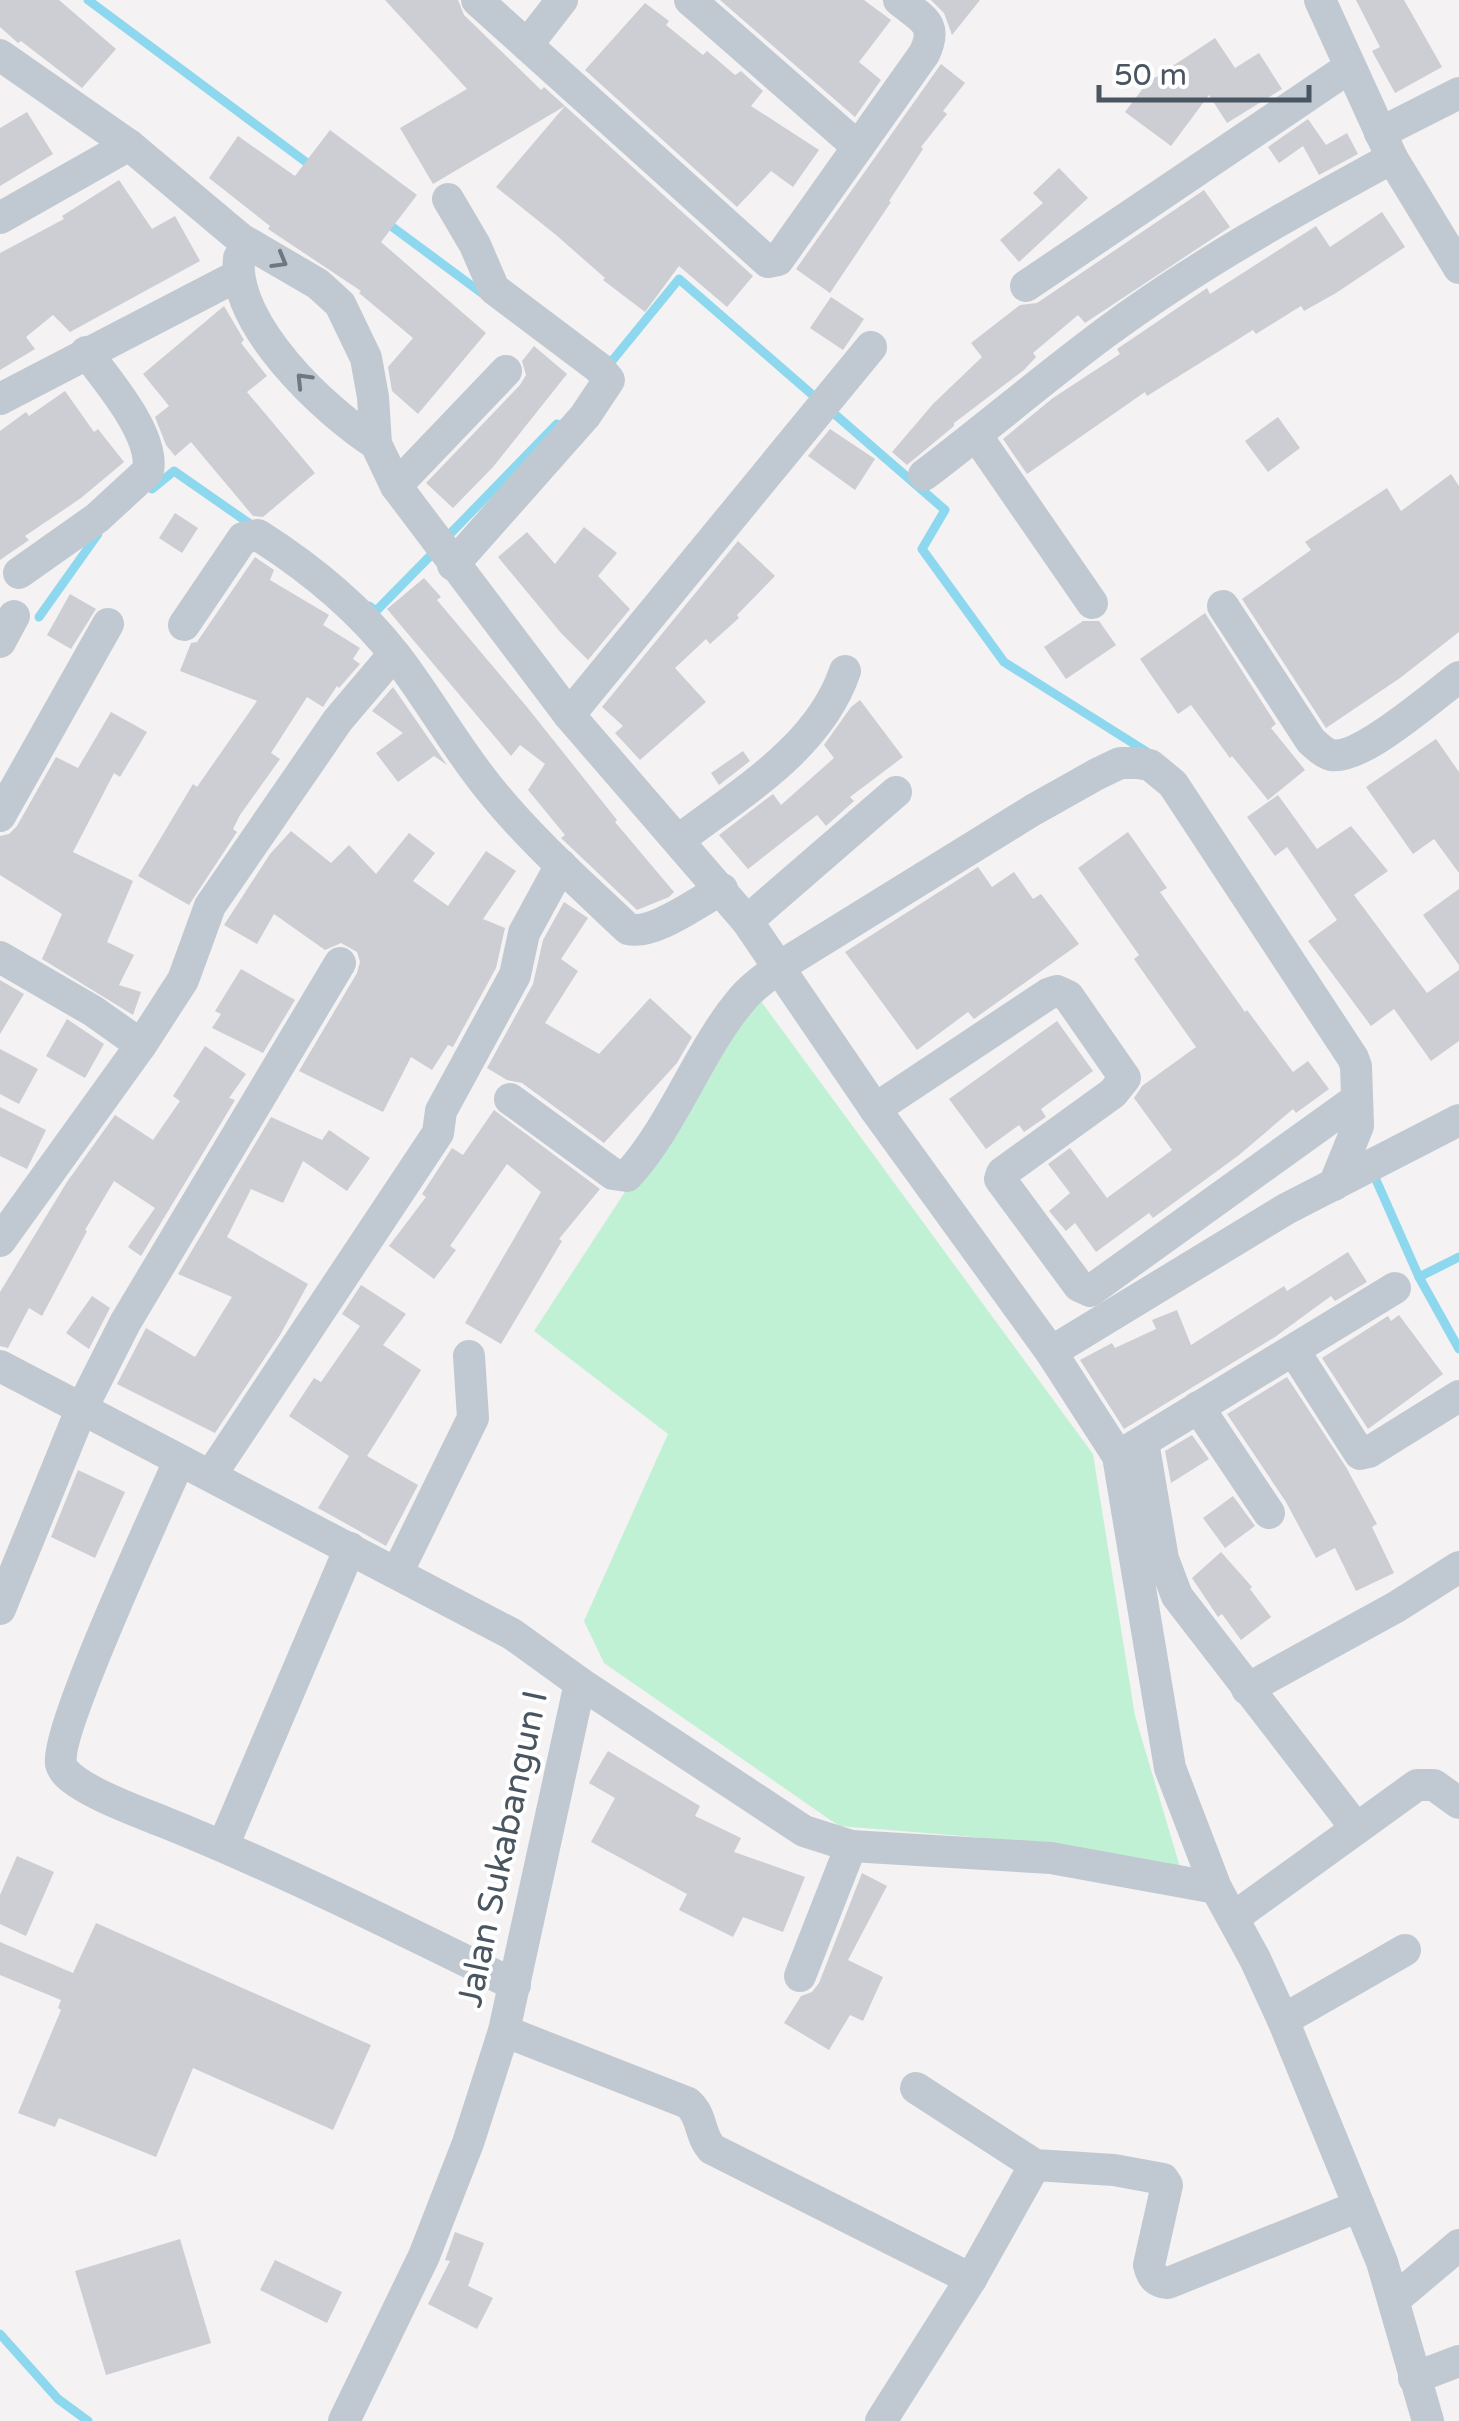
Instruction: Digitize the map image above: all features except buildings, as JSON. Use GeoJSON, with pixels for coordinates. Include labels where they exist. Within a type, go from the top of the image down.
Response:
{"type":"FeatureCollection","features":[{"type":"Feature","properties":{"kind":"street"},"geometry":{"type":"LineString","coordinates":[[477,0],[768,262],[778,260],[924,54],[932,37],[930,27],[899,0]]}},
{"type":"Feature","properties":{"kind":"street"},"geometry":{"type":"LineString","coordinates":[[527,45],[562,0]]}},
{"type":"Feature","properties":{"kind":"street"},"geometry":{"type":"LineString","coordinates":[[690,0],[858,147]]}},
{"type":"Feature","properties":{"kind":"street"},"geometry":{"type":"LineString","coordinates":[[1320,0],[1386,145],[1459,268]]}},
{"type":"Feature","properties":{"kind":"street"},"geometry":{"type":"LineString","coordinates":[[0,56],[129,145],[242,239],[318,284],[340,304],[366,358],[374,397],[376,444],[396,486],[568,715],[722,888],[1051,1352],[1131,1449],[1171,1583],[1247,1689],[1356,1828]]}},
{"type":"Feature","properties":{"kind":"street"},"geometry":{"type":"LineString","coordinates":[[1026,286],[1350,67]]}},
{"type":"Feature","properties":{"kind":"street"},"geometry":{"type":"LineString","coordinates":[[924,475],[1105,333],[1459,92]]}},
{"type":"Feature","properties":{"kind":"street"},"geometry":{"type":"LineString","coordinates":[[0,218],[129,145]]}},
{"type":"Feature","properties":{"kind":"street"},"geometry":{"type":"LineString","coordinates":[[442,550],[585,416],[607,385],[604,372],[494,289],[475,245],[448,199]]}},
{"type":"Feature","properties":{"kind":"street"},"geometry":{"type":"LineString","coordinates":[[242,239],[238,276],[258,324],[286,363],[352,428],[376,444]]}},
{"type":"Feature","properties":{"kind":"street"},"geometry":{"type":"LineString","coordinates":[[0,399],[238,276]]}},
{"type":"Feature","properties":{"kind":"street"},"geometry":{"type":"LineString","coordinates":[[568,715],[872,348]]}},
{"type":"Feature","properties":{"kind":"street"},"geometry":{"type":"LineString","coordinates":[[20,573],[97,518],[148,470],[148,450],[126,407],[86,352]]}},
{"type":"Feature","properties":{"kind":"street"},"geometry":{"type":"LineString","coordinates":[[396,486],[506,371]]}},
{"type":"Feature","properties":{"kind":"street"},"geometry":{"type":"LineString","coordinates":[[976,435],[1092,602]]}},
{"type":"Feature","properties":{"kind":"street"},"geometry":{"type":"LineString","coordinates":[[184,625],[244,538],[253,534],[327,584],[394,654],[493,793],[628,929],[654,927],[722,888]]}},
{"type":"Feature","properties":{"kind":"street"},"geometry":{"type":"LineString","coordinates":[[1223,606],[1311,741],[1328,754],[1344,755],[1366,745],[1459,676]]}},
{"type":"Feature","properties":{"kind":"street"},"geometry":{"type":"LineString","coordinates":[[0,816],[108,624]]}},
{"type":"Feature","properties":{"kind":"street"},"geometry":{"type":"LineString","coordinates":[[0,1242],[184,980],[210,906],[338,720],[394,654]]}},
{"type":"Feature","properties":{"kind":"street"},"geometry":{"type":"LineString","coordinates":[[679,840],[798,745],[827,709],[844,671]]}},
{"type":"Feature","properties":{"kind":"street"},"geometry":{"type":"LineString","coordinates":[[510,1099],[613,1174],[627,1176],[735,1008],[754,987],[1033,810],[1097,774],[1120,763],[1150,766],[1172,784],[1349,1050],[1356,1066],[1358,1126],[1334,1186]]}},
{"type":"Feature","properties":{"kind":"street"},"geometry":{"type":"LineString","coordinates":[[747,921],[896,792]]}},
{"type":"Feature","properties":{"kind":"street"},"geometry":{"type":"LineString","coordinates":[[211,1475],[438,1133],[441,1111],[514,976],[524,932],[561,865]]}},
{"type":"Feature","properties":{"kind":"street"},"geometry":{"type":"LineString","coordinates":[[0,957],[93,1011],[141,1045]]}},
{"type":"Feature","properties":{"kind":"street"},"geometry":{"type":"LineString","coordinates":[[0,1608],[81,1410],[125,1323],[340,962]]}},
{"type":"Feature","properties":{"kind":"street"},"geometry":{"type":"LineString","coordinates":[[876,1109],[1048,994],[1057,991],[1068,996],[1125,1078],[1113,1093],[1002,1173],[1000,1179],[1079,1286],[1090,1292],[1357,1099]]}},
{"type":"Feature","properties":{"kind":"street"},"geometry":{"type":"LineString","coordinates":[[1051,1352],[1202,1258],[1459,1120]]}},
{"type":"Feature","properties":{"kind":"street"},"geometry":{"type":"LineString","coordinates":[[1131,1449],[1395,1288]]}},
{"type":"Feature","properties":{"kind":"street"},"geometry":{"type":"LineString","coordinates":[[1294,1351],[1360,1454],[1459,1396]]}},
{"type":"Feature","properties":{"kind":"street"},"geometry":{"type":"LineString","coordinates":[[396,1572],[473,1418],[470,1356]]}},
{"type":"Feature","properties":{"kind":"street","name":"Jalan Sukabangun I"},"geometry":{"type":"LineString","coordinates":[[0,1366],[512,1634],[580,1683],[504,2032],[468,2144],[424,2256],[344,2421]]}},
{"type":"Feature","properties":{"kind":"street"},"geometry":{"type":"LineString","coordinates":[[1198,1408],[1269,1513]]}},
{"type":"Feature","properties":{"kind":"street"},"geometry":{"type":"LineString","coordinates":[[1131,1449],[1163,1738],[1194,1836],[1283,2020],[1359,2206],[1394,2299],[1428,2421]]}},
{"type":"Feature","properties":{"kind":"street"},"geometry":{"type":"LineString","coordinates":[[179,1461],[74,1708],[60,1761],[69,1778],[223,1846],[515,1985]]}},
{"type":"Feature","properties":{"kind":"street"},"geometry":{"type":"LineString","coordinates":[[223,1846],[350,1548]]}},
{"type":"Feature","properties":{"kind":"street"},"geometry":{"type":"LineString","coordinates":[[1247,1689],[1459,1568]]}},
{"type":"Feature","properties":{"kind":"street"},"geometry":{"type":"LineString","coordinates":[[580,1683],[804,1831],[852,1846],[1051,1858],[1216,1888]]}},
{"type":"Feature","properties":{"kind":"street"},"geometry":{"type":"LineString","coordinates":[[1233,1918],[1417,1786],[1434,1785],[1459,1803]]}},
{"type":"Feature","properties":{"kind":"street"},"geometry":{"type":"LineString","coordinates":[[800,1976],[852,1846]]}},
{"type":"Feature","properties":{"kind":"street"},"geometry":{"type":"LineString","coordinates":[[1283,2020],[1405,1950]]}},
{"type":"Feature","properties":{"kind":"street"},"geometry":{"type":"LineString","coordinates":[[504,2032],[688,2103],[699,2116],[704,2138],[712,2149],[971,2279]]}},
{"type":"Feature","properties":{"kind":"street"},"geometry":{"type":"LineString","coordinates":[[916,2088],[1035,2165],[1114,2170],[1165,2181],[1149,2265],[1151,2274],[1162,2282],[1168,2283],[1359,2206]]}},
{"type":"Feature","properties":{"kind":"street"},"geometry":{"type":"LineString","coordinates":[[881,2421],[971,2279],[1035,2165]]}},
{"type":"Feature","properties":{"kind":"street"},"geometry":{"type":"LineString","coordinates":[[1394,2299],[1459,2245]]}},
{"type":"Feature","properties":{"kind":"street"},"geometry":{"type":"LineString","coordinates":[[1414,2378],[1459,2362]]}},
{"type":"Feature","properties":{"kind":"green space"},"geometry":{"type":"Polygon","coordinates":[[[755,993],[1093,1454],[1135,1716],[1180,1867],[975,1837],[839,1826],[604,1663],[584,1621],[668,1434],[534,1331],[755,993]]]}},
{"type":"Feature","properties":{"kind":"waterway"},"geometry":{"type":"LineString","coordinates":[[88,0],[314,168]]}},
{"type":"Feature","properties":{"kind":"waterway"},"geometry":{"type":"LineString","coordinates":[[383,220],[483,294]]}},
{"type":"Feature","properties":{"kind":"waterway"},"geometry":{"type":"LineString","coordinates":[[607,367],[679,279],[945,510],[922,549],[1004,662],[1147,752]]}},
{"type":"Feature","properties":{"kind":"waterway"},"geometry":{"type":"LineString","coordinates":[[446,538],[557,424]]}},
{"type":"Feature","properties":{"kind":"waterway"},"geometry":{"type":"LineString","coordinates":[[152,489],[174,471],[253,526]]}},
{"type":"Feature","properties":{"kind":"waterway"},"geometry":{"type":"LineString","coordinates":[[39,617],[98,534]]}},
{"type":"Feature","properties":{"kind":"waterway"},"geometry":{"type":"LineString","coordinates":[[369,606],[376,611],[436,550]]}},
{"type":"Feature","properties":{"kind":"waterway"},"geometry":{"type":"LineString","coordinates":[[1373,1173],[1419,1277],[1459,1349]]}},
{"type":"Feature","properties":{"kind":"waterway"},"geometry":{"type":"LineString","coordinates":[[1419,1277],[1459,1257]]}},
{"type":"Feature","properties":{"kind":"waterway"},"geometry":{"type":"LineString","coordinates":[[0,2334],[58,2399],[88,2421]]}}]}
